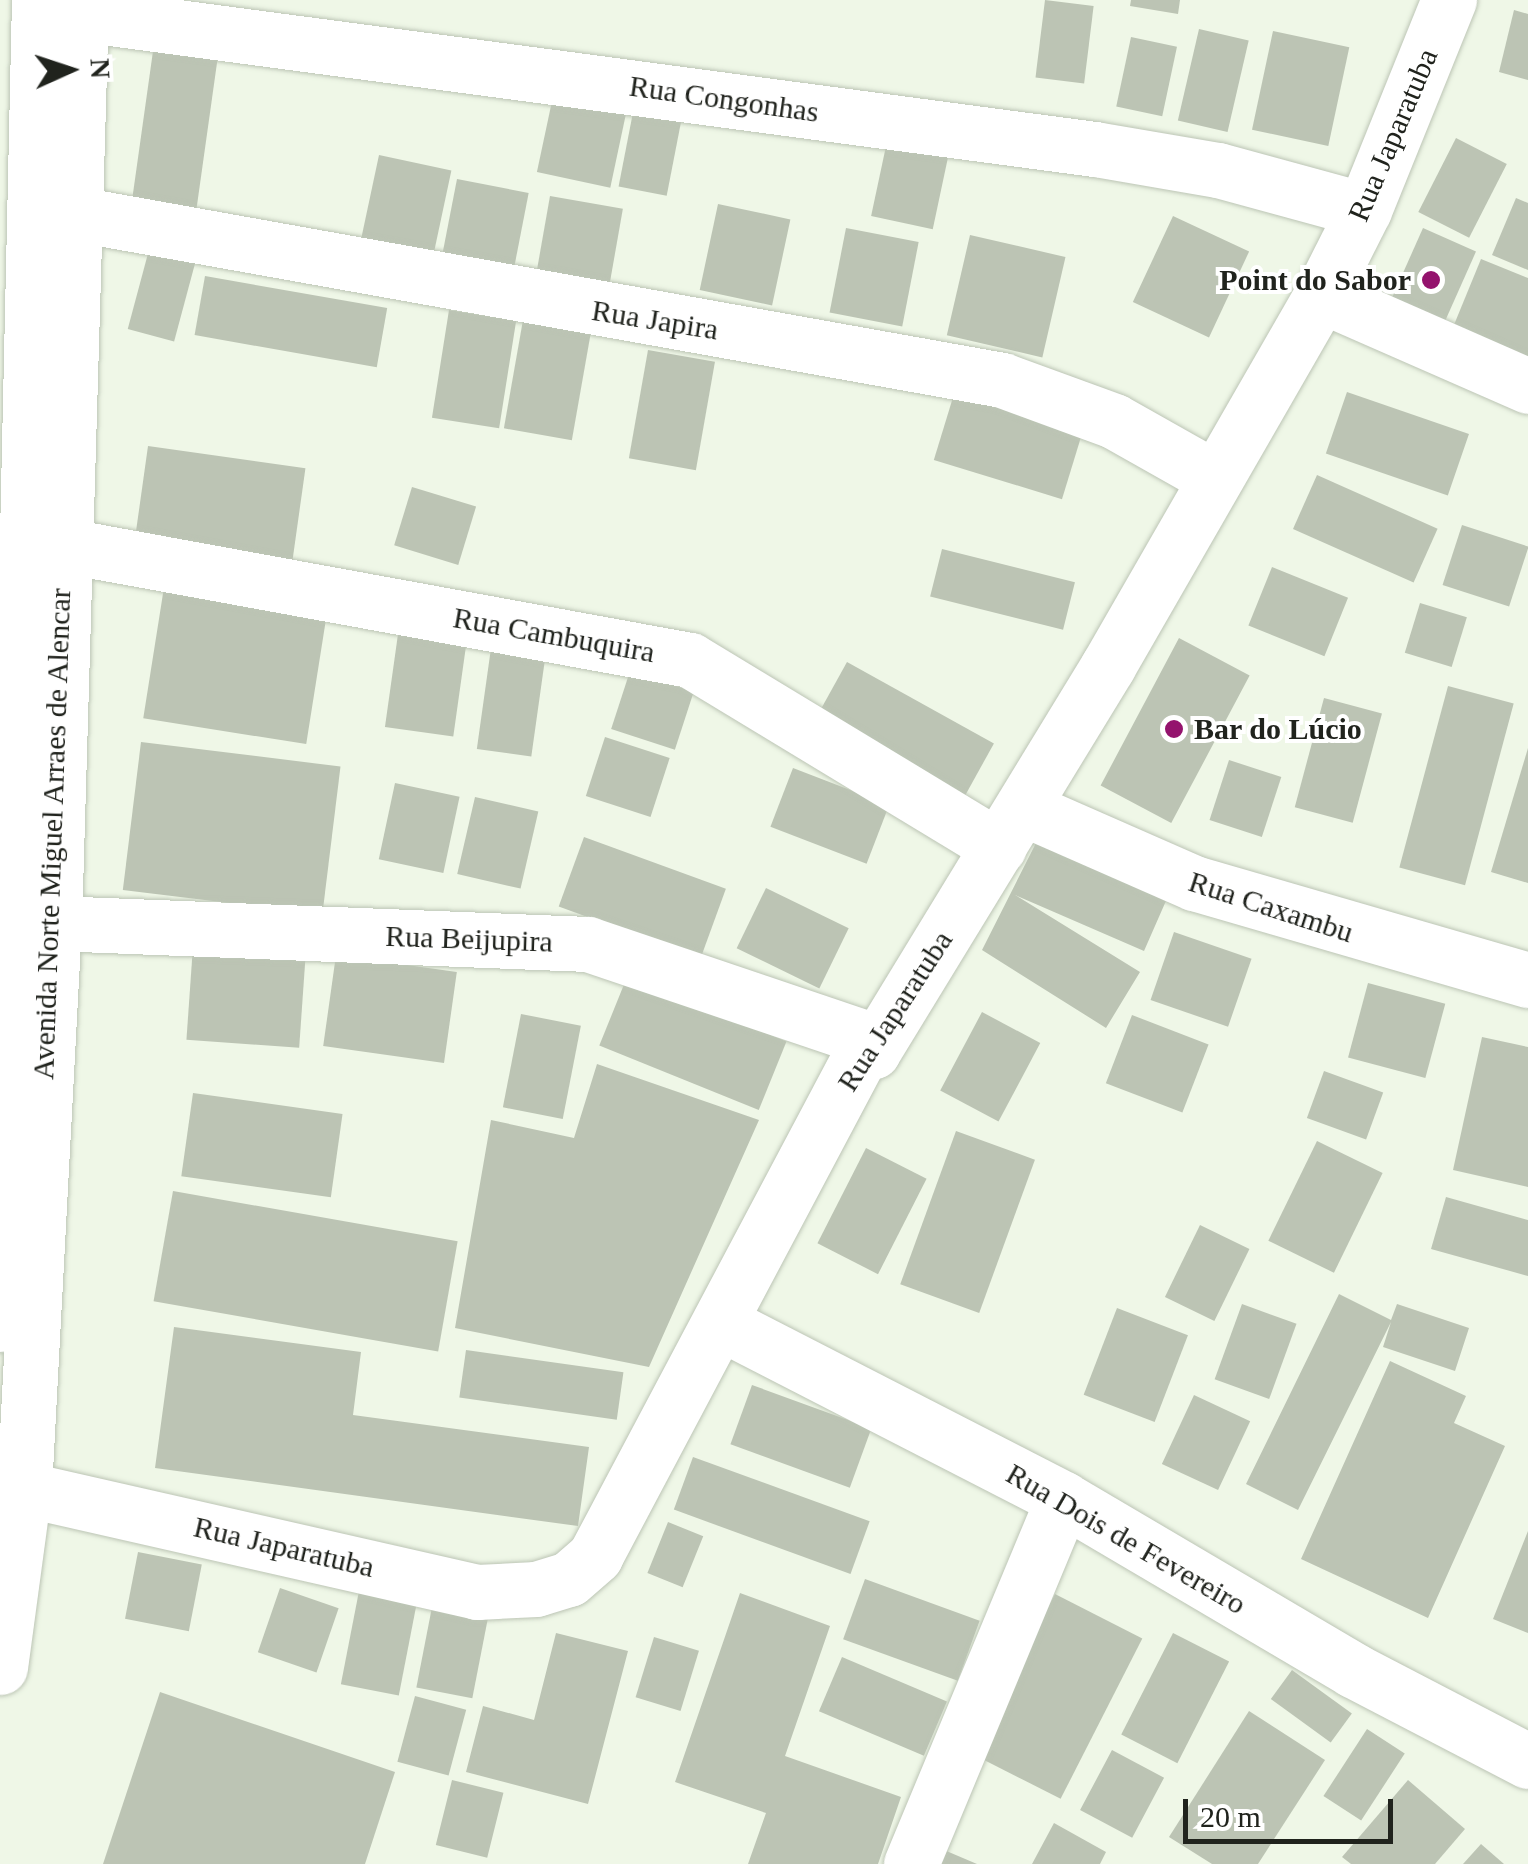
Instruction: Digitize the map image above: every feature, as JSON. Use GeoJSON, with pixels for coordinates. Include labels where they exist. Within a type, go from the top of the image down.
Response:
{"type":"FeatureCollection","features":[{"type":"Feature","properties":{"kind":"street"},"geometry":{"type":"LineString","coordinates":[[0,832],[22,0]]}},
{"type":"Feature","properties":{"kind":"street","name":"Rua Japaratuba"},"geometry":{"type":"LineString","coordinates":[[869,1039],[873,1052],[1011,828],[1320,295],[1364,210],[1449,0]]}},
{"type":"Feature","properties":{"kind":"street"},"geometry":{"type":"LineString","coordinates":[[0,1324],[67,4]]}},
{"type":"Feature","properties":{"kind":"street","name":"Rua Congonhas"},"geometry":{"type":"LineString","coordinates":[[67,4],[1095,149],[1218,170],[1364,210]]}},
{"type":"Feature","properties":{"kind":"street","name":"Avenida Norte Miguel Arraes de Alencar"},"geometry":{"type":"LineString","coordinates":[[0,1666],[24,1489],[54,923],[62,545],[77,214],[67,4]]}},
{"type":"Feature","properties":{"kind":"street","name":"Rua Japira"},"geometry":{"type":"LineString","coordinates":[[77,214],[1002,380],[1114,420],[1215,478]]}},
{"type":"Feature","properties":{"kind":"street"},"geometry":{"type":"LineString","coordinates":[[1320,295],[1528,386]]}},
{"type":"Feature","properties":{"kind":"street","name":"Rua Cambuquira"},"geometry":{"type":"LineString","coordinates":[[62,545],[690,660],[1011,828]]}},
{"type":"Feature","properties":{"kind":"street","name":"Rua Caxambu"},"geometry":{"type":"LineString","coordinates":[[1011,828],[1528,980]]}},
{"type":"Feature","properties":{"kind":"street","name":"Rua Beijupira"},"geometry":{"type":"LineString","coordinates":[[54,923],[588,944],[869,1039]]}},
{"type":"Feature","properties":{"kind":"street","name":"Rua Japaratuba"},"geometry":{"type":"LineString","coordinates":[[24,1489],[477,1592],[536,1589],[569,1579],[595,1556],[869,1039]]}},
{"type":"Feature","properties":{"kind":"street","name":"Rua Dois de Fevereiro"},"geometry":{"type":"LineString","coordinates":[[720,1323],[1062,1499],[1353,1670],[1528,1761]]}},
{"type":"Feature","properties":{"kind":"street"},"geometry":{"type":"LineString","coordinates":[[912,1864],[1062,1499]]}},
{"type":"Feature","properties":{"kind":"building"},"geometry":{"type":"Polygon","coordinates":[[[1045,0],[1094,6],[1084,83],[1035,77],[1045,0]]]}},
{"type":"Feature","properties":{"kind":"building"},"geometry":{"type":"Polygon","coordinates":[[[1131,0],[1180,0],[1178,14],[1130,6],[1131,0]]]}},
{"type":"Feature","properties":{"kind":"building"},"geometry":{"type":"Polygon","coordinates":[[[1514,10],[1528,14],[1528,80],[1499,72],[1514,10]]]}},
{"type":"Feature","properties":{"kind":"building"},"geometry":{"type":"Polygon","coordinates":[[[1199,29],[1249,40],[1228,132],[1178,121],[1199,29]]]}},
{"type":"Feature","properties":{"kind":"building"},"geometry":{"type":"Polygon","coordinates":[[[1273,31],[1349,47],[1328,146],[1252,130],[1273,31]]]}},
{"type":"Feature","properties":{"kind":"building"},"geometry":{"type":"Polygon","coordinates":[[[155,37],[219,46],[196,211],[132,202],[155,37]]]}},
{"type":"Feature","properties":{"kind":"building"},"geometry":{"type":"Polygon","coordinates":[[[1131,37],[1177,47],[1162,116],[1116,106],[1131,37]]]}},
{"type":"Feature","properties":{"kind":"building"},"geometry":{"type":"Polygon","coordinates":[[[555,87],[628,103],[610,188],[537,172],[555,87]]]}},
{"type":"Feature","properties":{"kind":"building"},"geometry":{"type":"Polygon","coordinates":[[[635,102],[683,111],[667,196],[619,186],[635,102]]]}},
{"type":"Feature","properties":{"kind":"building"},"geometry":{"type":"Polygon","coordinates":[[[889,132],[951,145],[933,229],[871,216],[889,132]]]}},
{"type":"Feature","properties":{"kind":"building"},"geometry":{"type":"Polygon","coordinates":[[[1456,138],[1507,164],[1469,238],[1418,212],[1456,138]]]}},
{"type":"Feature","properties":{"kind":"building"},"geometry":{"type":"Polygon","coordinates":[[[379,155],[451,170],[433,255],[361,240],[379,155]]]}},
{"type":"Feature","properties":{"kind":"building"},"geometry":{"type":"Polygon","coordinates":[[[457,179],[529,193],[512,278],[440,264],[457,179]]]}},
{"type":"Feature","properties":{"kind":"building"},"geometry":{"type":"Polygon","coordinates":[[[550,196],[623,209],[608,294],[535,281],[550,196]]]}},
{"type":"Feature","properties":{"kind":"building"},"geometry":{"type":"Polygon","coordinates":[[[1516,198],[1528,203],[1528,270],[1492,255],[1516,198]]]}},
{"type":"Feature","properties":{"kind":"building"},"geometry":{"type":"Polygon","coordinates":[[[718,204],[790,219],[772,305],[700,290],[718,204]]]}},
{"type":"Feature","properties":{"kind":"building"},"geometry":{"type":"Polygon","coordinates":[[[1173,216],[1249,251],[1209,338],[1133,302],[1173,216]]]}},
{"type":"Feature","properties":{"kind":"building"},"geometry":{"type":"Polygon","coordinates":[[[846,228],[919,242],[902,327],[830,312],[846,228]]]}},
{"type":"Feature","properties":{"kind":"building","name":"Point do Sabor"},"geometry":{"type":"Polygon","coordinates":[[[1423,228],[1476,252],[1440,332],[1387,308],[1423,228]]]}},
{"type":"Feature","properties":{"kind":"building"},"geometry":{"type":"Polygon","coordinates":[[[970,235],[1065,257],[1042,357],[947,335],[970,235]]]}},
{"type":"Feature","properties":{"kind":"building"},"geometry":{"type":"Polygon","coordinates":[[[150,246],[196,258],[174,341],[128,329],[150,246]]]}},
{"type":"Feature","properties":{"kind":"building"},"geometry":{"type":"Polygon","coordinates":[[[1481,259],[1528,278],[1528,369],[1449,337],[1481,259]]]}},
{"type":"Feature","properties":{"kind":"building"},"geometry":{"type":"Polygon","coordinates":[[[205,276],[387,308],[377,367],[195,335],[205,276]]]}},
{"type":"Feature","properties":{"kind":"building"},"geometry":{"type":"Polygon","coordinates":[[[449,310],[516,321],[499,428],[432,418],[449,310]]]}},
{"type":"Feature","properties":{"kind":"building"},"geometry":{"type":"Polygon","coordinates":[[[523,320],[591,332],[572,440],[504,428],[523,320]]]}},
{"type":"Feature","properties":{"kind":"building"},"geometry":{"type":"Polygon","coordinates":[[[648,350],[715,362],[696,470],[629,458],[648,350]]]}},
{"type":"Feature","properties":{"kind":"building"},"geometry":{"type":"Polygon","coordinates":[[[1347,392],[1469,434],[1448,495],[1326,453],[1347,392]]]}},
{"type":"Feature","properties":{"kind":"building"},"geometry":{"type":"Polygon","coordinates":[[[954,394],[1082,433],[1062,499],[934,460],[954,394]]]}},
{"type":"Feature","properties":{"kind":"building"},"geometry":{"type":"Polygon","coordinates":[[[148,446],[305,468],[292,561],[135,539],[148,446]]]}},
{"type":"Feature","properties":{"kind":"building"},"geometry":{"type":"Polygon","coordinates":[[[1317,475],[1438,529],[1414,583],[1293,529],[1317,475]]]}},
{"type":"Feature","properties":{"kind":"building"},"geometry":{"type":"Polygon","coordinates":[[[412,487],[476,507],[458,565],[394,545],[412,487]]]}},
{"type":"Feature","properties":{"kind":"building"},"geometry":{"type":"Polygon","coordinates":[[[1462,525],[1528,546],[1509,607],[1443,585],[1462,525]]]}},
{"type":"Feature","properties":{"kind":"building"},"geometry":{"type":"Polygon","coordinates":[[[942,549],[1075,582],[1063,630],[930,597],[942,549]]]}},
{"type":"Feature","properties":{"kind":"building"},"geometry":{"type":"Polygon","coordinates":[[[1272,567],[1348,598],[1324,656],[1248,625],[1272,567]]]}},
{"type":"Feature","properties":{"kind":"building"},"geometry":{"type":"Polygon","coordinates":[[[165,581],[328,607],[306,744],[143,718],[165,581]]]}},
{"type":"Feature","properties":{"kind":"building"},"geometry":{"type":"Polygon","coordinates":[[[1420,603],[1467,617],[1452,667],[1405,653],[1420,603]]]}},
{"type":"Feature","properties":{"kind":"building"},"geometry":{"type":"Polygon","coordinates":[[[399,627],[467,637],[453,737],[385,727],[399,627]]]}},
{"type":"Feature","properties":{"kind":"building","name":"Bar do Lúcio"},"geometry":{"type":"Polygon","coordinates":[[[1179,638],[1250,676],[1171,823],[1101,785],[1179,638]]]}},
{"type":"Feature","properties":{"kind":"building"},"geometry":{"type":"Polygon","coordinates":[[[492,641],[546,649],[531,757],[477,749],[492,641]]]}},
{"type":"Feature","properties":{"kind":"building"},"geometry":{"type":"Polygon","coordinates":[[[847,662],[994,743],[963,799],[816,718],[847,662]]]}},
{"type":"Feature","properties":{"kind":"building"},"geometry":{"type":"Polygon","coordinates":[[[630,671],[694,692],[675,750],[611,729],[630,671]]]}},
{"type":"Feature","properties":{"kind":"building"},"geometry":{"type":"Polygon","coordinates":[[[1448,686],[1514,704],[1465,885],[1399,868],[1448,686]]]}},
{"type":"Feature","properties":{"kind":"building"},"geometry":{"type":"Polygon","coordinates":[[[1324,698],[1382,714],[1353,823],[1295,807],[1324,698]]]}},
{"type":"Feature","properties":{"kind":"building"},"geometry":{"type":"Polygon","coordinates":[[[605,737],[670,758],[651,817],[586,796],[605,737]]]}},
{"type":"Feature","properties":{"kind":"building"},"geometry":{"type":"Polygon","coordinates":[[[141,742],[341,766],[322,914],[123,890],[141,742]]]}},
{"type":"Feature","properties":{"kind":"building"},"geometry":{"type":"Polygon","coordinates":[[[1528,748],[1528,883],[1491,872],[1528,748]]]}},
{"type":"Feature","properties":{"kind":"building"},"geometry":{"type":"Polygon","coordinates":[[[1229,760],[1281,777],[1262,837],[1210,820],[1229,760]]]}},
{"type":"Feature","properties":{"kind":"building"},"geometry":{"type":"Polygon","coordinates":[[[793,768],[889,805],[867,864],[770,827],[793,768]]]}},
{"type":"Feature","properties":{"kind":"building"},"geometry":{"type":"Polygon","coordinates":[[[395,783],[460,797],[443,873],[379,859],[395,783]]]}},
{"type":"Feature","properties":{"kind":"building"},"geometry":{"type":"Polygon","coordinates":[[[475,797],[538,812],[521,889],[457,874],[475,797]]]}},
{"type":"Feature","properties":{"kind":"building"},"geometry":{"type":"Polygon","coordinates":[[[584,837],[726,889],[701,958],[559,907],[584,837]]]}},
{"type":"Feature","properties":{"kind":"building"},"geometry":{"type":"Polygon","coordinates":[[[1039,837],[1169,894],[1144,951],[1015,895],[1140,972],[1106,1028],[982,950],[1039,837]]]}},
{"type":"Feature","properties":{"kind":"building"},"geometry":{"type":"Polygon","coordinates":[[[766,888],[849,928],[819,989],[737,948],[766,888]]]}},
{"type":"Feature","properties":{"kind":"building"},"geometry":{"type":"Polygon","coordinates":[[[1174,932],[1252,959],[1228,1027],[1151,1000],[1174,932]]]}},
{"type":"Feature","properties":{"kind":"building"},"geometry":{"type":"Polygon","coordinates":[[[193,946],[306,954],[299,1048],[186,1040],[193,946]]]}},
{"type":"Feature","properties":{"kind":"building"},"geometry":{"type":"Polygon","coordinates":[[[336,955],[457,972],[444,1063],[323,1046],[336,955]]]}},
{"type":"Feature","properties":{"kind":"building"},"geometry":{"type":"Polygon","coordinates":[[[627,977],[786,1041],[759,1110],[599,1046],[627,977]]]}},
{"type":"Feature","properties":{"kind":"building"},"geometry":{"type":"Polygon","coordinates":[[[1368,983],[1445,1004],[1425,1078],[1348,1057],[1368,983]]]}},
{"type":"Feature","properties":{"kind":"building"},"geometry":{"type":"Polygon","coordinates":[[[982,1012],[1040,1043],[998,1122],[940,1091],[982,1012]]]}},
{"type":"Feature","properties":{"kind":"building"},"geometry":{"type":"Polygon","coordinates":[[[521,1014],[581,1026],[563,1119],[503,1107],[521,1014]]]}},
{"type":"Feature","properties":{"kind":"building"},"geometry":{"type":"Polygon","coordinates":[[[1132,1015],[1209,1044],[1182,1113],[1106,1083],[1132,1015]]]}},
{"type":"Feature","properties":{"kind":"building"},"geometry":{"type":"Polygon","coordinates":[[[1482,1037],[1528,1047],[1528,1187],[1453,1170],[1482,1037]]]}},
{"type":"Feature","properties":{"kind":"building"},"geometry":{"type":"Polygon","coordinates":[[[597,1064],[759,1120],[649,1367],[455,1328],[491,1120],[574,1138],[597,1064]]]}},
{"type":"Feature","properties":{"kind":"building"},"geometry":{"type":"Polygon","coordinates":[[[1324,1071],[1383,1093],[1366,1140],[1307,1118],[1324,1071]]]}},
{"type":"Feature","properties":{"kind":"building"},"geometry":{"type":"Polygon","coordinates":[[[193,1093],[343,1114],[331,1197],[181,1176],[193,1093]]]}},
{"type":"Feature","properties":{"kind":"building"},"geometry":{"type":"Polygon","coordinates":[[[956,1131],[1035,1160],[979,1313],[900,1284],[956,1131]]]}},
{"type":"Feature","properties":{"kind":"building"},"geometry":{"type":"Polygon","coordinates":[[[1317,1141],[1383,1173],[1334,1273],[1268,1241],[1317,1141]]]}},
{"type":"Feature","properties":{"kind":"building"},"geometry":{"type":"Polygon","coordinates":[[[866,1148],[927,1179],[878,1274],[817,1243],[866,1148]]]}},
{"type":"Feature","properties":{"kind":"building"},"geometry":{"type":"Polygon","coordinates":[[[173,1191],[458,1241],[438,1351],[154,1301],[173,1191]]]}},
{"type":"Feature","properties":{"kind":"building"},"geometry":{"type":"Polygon","coordinates":[[[1446,1197],[1528,1220],[1528,1276],[1431,1249],[1446,1197]]]}},
{"type":"Feature","properties":{"kind":"building"},"geometry":{"type":"Polygon","coordinates":[[[1200,1225],[1249,1249],[1214,1321],[1165,1297],[1200,1225]]]}},
{"type":"Feature","properties":{"kind":"building"},"geometry":{"type":"Polygon","coordinates":[[[1339,1294],[1391,1320],[1397,1304],[1469,1328],[1455,1371],[1383,1347],[1391,1322],[1298,1510],[1246,1484],[1339,1294]]]}},
{"type":"Feature","properties":{"kind":"building"},"geometry":{"type":"Polygon","coordinates":[[[1242,1304],[1297,1324],[1269,1399],[1215,1379],[1242,1304]]]}},
{"type":"Feature","properties":{"kind":"building"},"geometry":{"type":"Polygon","coordinates":[[[1117,1308],[1188,1335],[1155,1422],[1084,1395],[1117,1308]]]}},
{"type":"Feature","properties":{"kind":"building"},"geometry":{"type":"Polygon","coordinates":[[[174,1327],[361,1352],[353,1415],[589,1447],[578,1526],[155,1468],[174,1327]]]}},
{"type":"Feature","properties":{"kind":"building"},"geometry":{"type":"Polygon","coordinates":[[[466,1350],[623,1372],[617,1420],[459,1398],[466,1350]]]}},
{"type":"Feature","properties":{"kind":"building"},"geometry":{"type":"Polygon","coordinates":[[[1390,1361],[1466,1396],[1454,1423],[1505,1446],[1428,1618],[1301,1559],[1390,1361]]]}},
{"type":"Feature","properties":{"kind":"building"},"geometry":{"type":"Polygon","coordinates":[[[752,1385],[871,1428],[850,1488],[730,1444],[752,1385]]]}},
{"type":"Feature","properties":{"kind":"building"},"geometry":{"type":"Polygon","coordinates":[[[1194,1395],[1250,1421],[1218,1490],[1162,1464],[1194,1395]]]}},
{"type":"Feature","properties":{"kind":"building"},"geometry":{"type":"Polygon","coordinates":[[[693,1457],[870,1521],[851,1574],[674,1510],[693,1457]]]}},
{"type":"Feature","properties":{"kind":"building"},"geometry":{"type":"Polygon","coordinates":[[[668,1522],[703,1536],[683,1587],[647,1573],[668,1522]]]}},
{"type":"Feature","properties":{"kind":"building"},"geometry":{"type":"Polygon","coordinates":[[[1528,1531],[1528,1633],[1493,1619],[1528,1531]]]}},
{"type":"Feature","properties":{"kind":"building"},"geometry":{"type":"Polygon","coordinates":[[[138,1552],[202,1564],[189,1631],[125,1619],[138,1552]]]}},
{"type":"Feature","properties":{"kind":"building"},"geometry":{"type":"Polygon","coordinates":[[[865,1579],[980,1621],[958,1681],[843,1639],[865,1579]]]}},
{"type":"Feature","properties":{"kind":"building"},"geometry":{"type":"Polygon","coordinates":[[[280,1588],[339,1608],[316,1672],[258,1652],[280,1588]]]}},
{"type":"Feature","properties":{"kind":"building"},"geometry":{"type":"Polygon","coordinates":[[[359,1591],[417,1602],[399,1696],[341,1684],[359,1591]]]}},
{"type":"Feature","properties":{"kind":"building"},"geometry":{"type":"Polygon","coordinates":[[[740,1593],[830,1626],[785,1756],[901,1797],[878,1864],[748,1864],[766,1813],[675,1782],[740,1593]]]}},
{"type":"Feature","properties":{"kind":"building"},"geometry":{"type":"Polygon","coordinates":[[[1055,1594],[1142,1638],[1061,1799],[973,1754],[1055,1594]]]}},
{"type":"Feature","properties":{"kind":"building"},"geometry":{"type":"Polygon","coordinates":[[[432,1607],[488,1618],[472,1698],[416,1687],[432,1607]]]}},
{"type":"Feature","properties":{"kind":"building"},"geometry":{"type":"Polygon","coordinates":[[[556,1633],[628,1651],[588,1804],[466,1772],[483,1706],[534,1720],[556,1633]]]}},
{"type":"Feature","properties":{"kind":"building"},"geometry":{"type":"Polygon","coordinates":[[[1173,1633],[1229,1662],[1177,1763],[1121,1735],[1173,1633]]]}},
{"type":"Feature","properties":{"kind":"building"},"geometry":{"type":"Polygon","coordinates":[[[654,1637],[699,1651],[681,1711],[636,1697],[654,1637]]]}},
{"type":"Feature","properties":{"kind":"building"},"geometry":{"type":"Polygon","coordinates":[[[842,1657],[947,1702],[924,1756],[819,1711],[842,1657]]]}},
{"type":"Feature","properties":{"kind":"building"},"geometry":{"type":"Polygon","coordinates":[[[1292,1670],[1352,1713],[1331,1743],[1271,1699],[1292,1670]]]}},
{"type":"Feature","properties":{"kind":"building"},"geometry":{"type":"Polygon","coordinates":[[[160,1692],[395,1772],[365,1864],[103,1864],[160,1692]]]}},
{"type":"Feature","properties":{"kind":"building"},"geometry":{"type":"Polygon","coordinates":[[[415,1696],[466,1710],[449,1775],[397,1762],[415,1696]]]}},
{"type":"Feature","properties":{"kind":"building"},"geometry":{"type":"Polygon","coordinates":[[[1249,1711],[1325,1760],[1258,1864],[1212,1864],[1169,1837],[1249,1711]]]}},
{"type":"Feature","properties":{"kind":"building"},"geometry":{"type":"Polygon","coordinates":[[[1367,1729],[1405,1754],[1361,1821],[1323,1796],[1367,1729]]]}},
{"type":"Feature","properties":{"kind":"building"},"geometry":{"type":"Polygon","coordinates":[[[1112,1750],[1164,1778],[1132,1838],[1080,1810],[1112,1750]]]}},
{"type":"Feature","properties":{"kind":"building"},"geometry":{"type":"Polygon","coordinates":[[[452,1780],[503,1793],[487,1858],[436,1845],[452,1780]]]}},
{"type":"Feature","properties":{"kind":"building"},"geometry":{"type":"Polygon","coordinates":[[[1408,1780],[1465,1829],[1435,1864],[1351,1864],[1342,1857],[1408,1780]]]}},
{"type":"Feature","properties":{"kind":"building"},"geometry":{"type":"Polygon","coordinates":[[[1054,1823],[1106,1852],[1100,1864],[1032,1864],[1054,1823]]]}},
{"type":"Feature","properties":{"kind":"building"},"geometry":{"type":"Polygon","coordinates":[[[1481,1844],[1504,1864],[1463,1864],[1481,1844]]]}},
{"type":"Feature","properties":{"kind":"building"},"geometry":{"type":"Polygon","coordinates":[[[937,1847],[977,1864],[930,1864],[937,1847]]]}},
{"type":"Feature","properties":{"kind":"place","name":"Point do Sabor"},"geometry":{"type":"Point","coordinates":[1431,280]}},
{"type":"Feature","properties":{"kind":"place","name":"Bar do Lúcio"},"geometry":{"type":"Point","coordinates":[1174,729]}}]}
